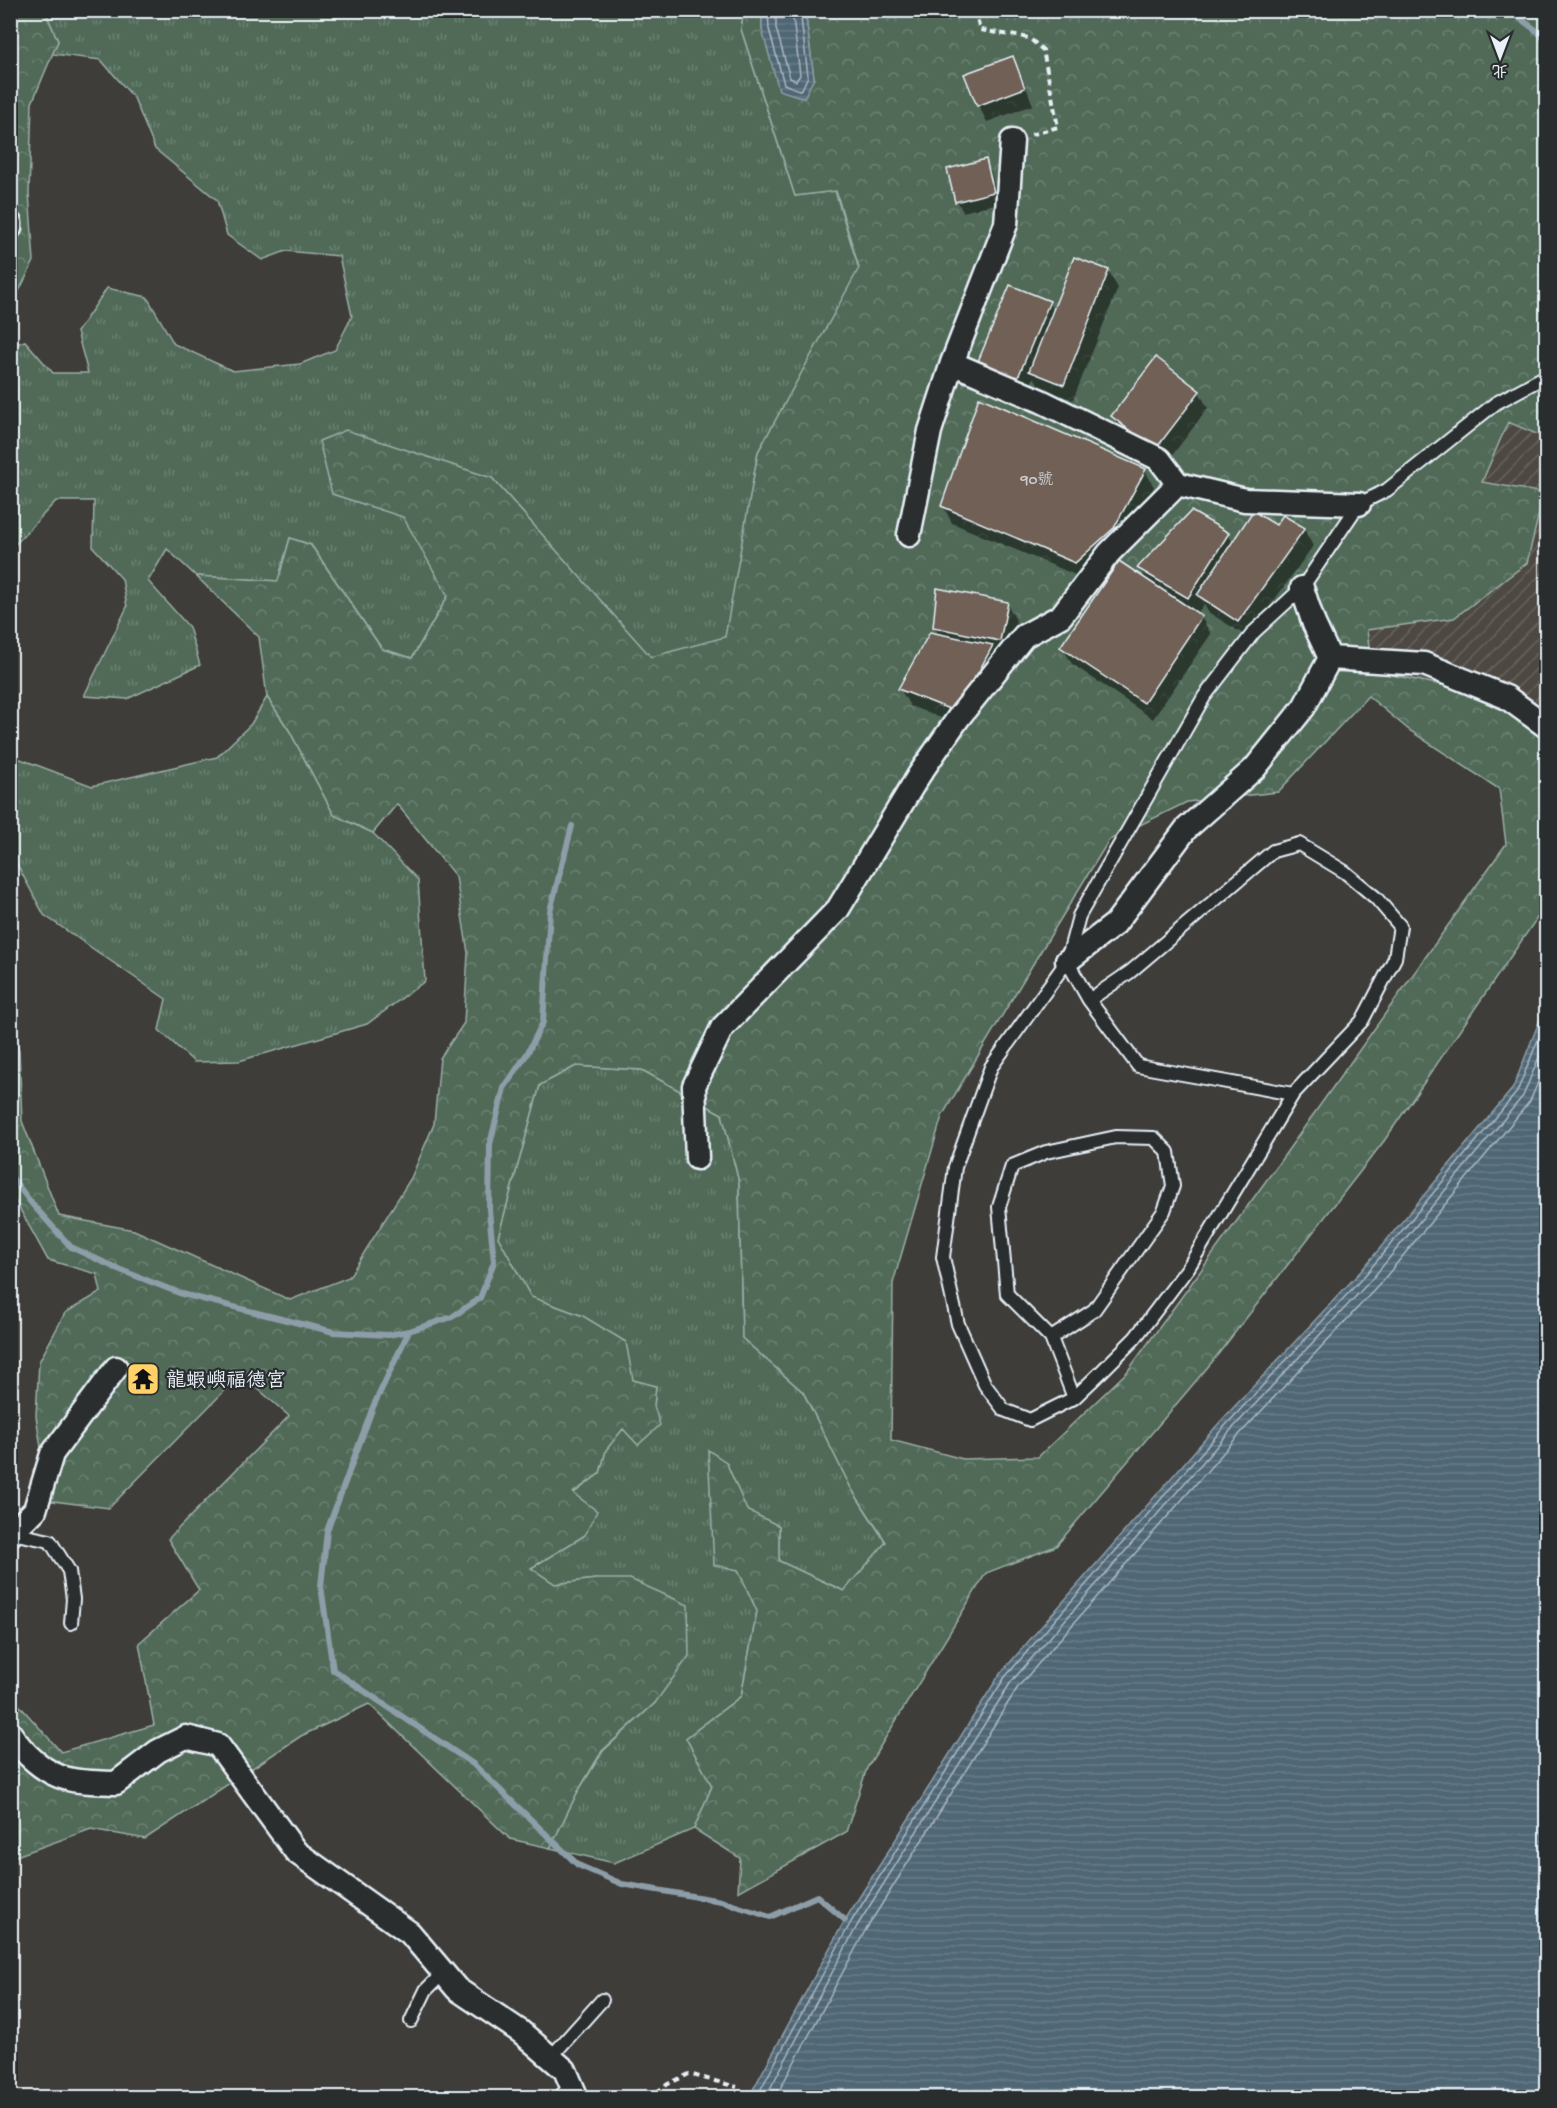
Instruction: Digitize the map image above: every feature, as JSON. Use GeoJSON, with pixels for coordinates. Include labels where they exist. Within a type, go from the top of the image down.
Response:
{"type":"FeatureCollection","features":[{"type":"Feature","properties":{"kind":"street"},"geometry":{"type":"LineString","coordinates":[[909,535],[930,431],[952,363],[1006,224],[1012,141]]}},
{"type":"Feature","properties":{"kind":"street"},"geometry":{"type":"LineString","coordinates":[[10,223],[10,228]]}},
{"type":"Feature","properties":{"kind":"street"},"geometry":{"type":"LineString","coordinates":[[952,363],[1041,401],[1159,459],[1178,484],[1245,500],[1359,504]]}},
{"type":"Feature","properties":{"kind":"street"},"geometry":{"type":"LineString","coordinates":[[697,1158],[694,1086],[722,1028],[838,909],[926,765],[959,717],[1024,636],[1061,616],[1109,553],[1178,484]]}},
{"type":"Feature","properties":{"kind":"street"},"geometry":{"type":"LineString","coordinates":[[1302,588],[1314,624],[1330,658]]}},
{"type":"Feature","properties":{"kind":"street"},"geometry":{"type":"LineString","coordinates":[[1330,658],[1424,664],[1506,697],[1546,726]]}},
{"type":"Feature","properties":{"kind":"street"},"geometry":{"type":"LineString","coordinates":[[1067,962],[1115,924],[1186,829],[1255,768],[1304,707],[1330,658]]}},
{"type":"Feature","properties":{"kind":"street"},"geometry":{"type":"LineString","coordinates":[[11,1534],[35,1510],[52,1454],[116,1368]]}},
{"type":"Feature","properties":{"kind":"street"},"geometry":{"type":"LineString","coordinates":[[10,1733],[21,1749],[45,1768],[67,1779],[116,1783],[158,1751],[186,1737],[218,1745],[296,1852],[410,1933],[457,1989],[521,2032],[565,2070],[569,2094]]}},
{"type":"Feature","properties":{"kind":"lane"},"geometry":{"type":"LineString","coordinates":[[1089,1000],[1130,972],[1273,851],[1299,844],[1353,879],[1376,898],[1400,926],[1395,958],[1362,1021],[1293,1094],[1188,1268],[1135,1338],[1074,1398],[1030,1420],[1004,1410],[985,1385],[958,1324],[943,1257],[955,1167],[991,1067],[1067,962],[1078,916],[1204,697],[1254,632],[1302,588],[1359,504],[1387,490],[1496,403],[1546,376]]}},
{"type":"Feature","properties":{"kind":"lane"},"geometry":{"type":"LineString","coordinates":[[1067,962],[1089,1000],[1138,1066],[1293,1094]]}},
{"type":"Feature","properties":{"kind":"lane"},"geometry":{"type":"LineString","coordinates":[[1051,1338],[1094,1310],[1164,1211],[1173,1186],[1168,1152],[1154,1138],[1116,1137],[1046,1152],[1012,1166],[999,1208],[1007,1294],[1051,1338],[1074,1398]]}},
{"type":"Feature","properties":{"kind":"lane"},"geometry":{"type":"LineString","coordinates":[[11,1534],[50,1541],[69,1571],[73,1599],[71,1623]]}},
{"type":"Feature","properties":{"kind":"lane"},"geometry":{"type":"LineString","coordinates":[[411,2021],[426,1990],[443,1973]]}},
{"type":"Feature","properties":{"kind":"lane"},"geometry":{"type":"LineString","coordinates":[[550,2058],[602,2000]]}},
{"type":"Feature","properties":{"kind":"path"},"geometry":{"type":"LineString","coordinates":[[975,10],[980,30],[1029,38],[1043,50],[1058,126],[1012,141]]}},
{"type":"Feature","properties":{"kind":"path"},"geometry":{"type":"LineString","coordinates":[[648,2097],[689,2074],[737,2087]]}},
{"type":"Feature","properties":{"kind":"shaded area"},"geometry":{"type":"Polygon","coordinates":[[[1508,422],[1546,438],[1546,729],[1447,686],[1372,671],[1367,629],[1454,618],[1482,482],[1508,422]]]}},
{"type":"Feature","properties":{"kind":"green space"},"geometry":{"type":"Polygon","coordinates":[[[10,11],[45,11],[58,41],[32,103],[29,193],[34,261],[19,291],[10,288],[10,11]]]}},
{"type":"Feature","properties":{"kind":"green space"},"geometry":{"type":"Polygon","coordinates":[[[45,11],[744,11],[741,29],[795,196],[835,191],[859,269],[758,452],[726,637],[651,658],[492,478],[332,494],[404,517],[448,596],[412,658],[382,649],[311,545],[290,538],[278,581],[196,576],[167,549],[148,581],[189,627],[200,665],[127,699],[84,696],[127,607],[122,579],[93,547],[94,501],[56,501],[11,549],[11,346],[25,341],[53,373],[88,373],[77,332],[107,288],[147,297],[174,344],[233,371],[300,364],[335,350],[352,316],[339,256],[286,251],[262,260],[227,235],[217,200],[155,149],[134,98],[101,60],[52,54],[58,41],[45,11]]]}},
{"type":"Feature","properties":{"kind":"green space"},"geometry":{"type":"Polygon","coordinates":[[[744,11],[762,11],[762,30],[814,78],[805,11],[1546,11],[1546,438],[1508,422],[1482,482],[1544,493],[1527,563],[1454,618],[1367,630],[1372,671],[1447,686],[1546,729],[1546,905],[1384,1141],[1212,1362],[1056,1546],[986,1573],[867,1768],[846,1832],[738,1892],[740,1858],[694,1829],[712,1786],[686,1738],[741,1696],[757,1611],[738,1570],[714,1565],[708,1450],[726,1462],[747,1510],[779,1526],[779,1561],[844,1591],[886,1542],[851,1488],[803,1392],[742,1338],[739,1182],[722,1114],[642,1070],[576,1066],[540,1085],[498,1237],[531,1297],[583,1316],[626,1342],[633,1380],[656,1386],[654,1406],[660,1425],[638,1445],[623,1429],[606,1450],[600,1473],[573,1493],[597,1511],[585,1535],[531,1568],[555,1584],[596,1579],[630,1579],[688,1605],[689,1656],[655,1703],[602,1751],[577,1793],[550,1848],[510,1839],[369,1704],[301,1736],[145,1839],[91,1829],[11,1858],[11,1696],[61,1752],[154,1725],[139,1643],[199,1590],[168,1539],[289,1416],[241,1374],[109,1508],[37,1499],[42,1454],[36,1416],[39,1362],[65,1313],[101,1292],[97,1274],[48,1260],[11,1193],[10,1018],[19,1051],[22,1121],[59,1216],[134,1230],[290,1300],[349,1277],[411,1178],[434,1124],[440,1058],[464,1023],[468,953],[456,877],[397,804],[373,833],[334,815],[289,730],[267,697],[259,637],[196,576],[278,581],[290,538],[311,545],[382,649],[412,658],[448,596],[403,517],[332,494],[319,441],[346,430],[492,478],[651,657],[725,637],[758,452],[859,268],[836,191],[795,196],[741,29],[744,11]],[[1368,696],[1278,792],[1187,802],[1109,840],[942,1116],[893,1283],[891,1440],[963,1459],[1038,1457],[1127,1372],[1506,844],[1499,789],[1409,730],[1368,696]]]}},
{"type":"Feature","properties":{"kind":"green space"},"geometry":{"type":"Polygon","coordinates":[[[267,697],[289,730],[334,815],[373,833],[418,880],[425,981],[367,1024],[239,1061],[194,1062],[159,1030],[166,999],[44,915],[11,853],[10,755],[92,786],[217,757],[251,724],[267,697]]]}},
{"type":"Feature","properties":{"kind":"green space"},"geometry":{"type":"Polygon","coordinates":[[[576,1066],[642,1070],[722,1114],[739,1182],[742,1338],[803,1392],[851,1488],[886,1543],[844,1591],[779,1561],[779,1526],[746,1510],[726,1462],[738,1570],[757,1611],[741,1696],[686,1738],[712,1786],[694,1829],[614,1863],[550,1848],[577,1793],[603,1751],[655,1703],[596,1579],[555,1584],[531,1568],[585,1535],[573,1494],[600,1473],[606,1450],[623,1428],[654,1406],[656,1386],[633,1380],[583,1316],[531,1297],[498,1237],[540,1085],[576,1066]]]}},
{"type":"Feature","properties":{"kind":"water"},"geometry":{"type":"Polygon","coordinates":[[[762,11],[805,11],[814,78],[804,98],[779,90],[762,30],[762,11]]]}},
{"type":"Feature","properties":{"kind":"water"},"geometry":{"type":"Polygon","coordinates":[[[1546,1004],[1546,2097],[749,2097],[845,1920],[1000,1674],[1220,1422],[1361,1271],[1513,1088],[1546,1004]]]}},
{"type":"Feature","properties":{"kind":"building"},"geometry":{"type":"Polygon","coordinates":[[[1013,56],[1025,88],[977,106],[964,74],[1013,56]]]}},
{"type":"Feature","properties":{"kind":"building"},"geometry":{"type":"Polygon","coordinates":[[[986,159],[994,192],[955,202],[947,169],[986,159]]]}},
{"type":"Feature","properties":{"kind":"building"},"geometry":{"type":"Polygon","coordinates":[[[1074,257],[1109,270],[1064,385],[1029,371],[1074,257]]]}},
{"type":"Feature","properties":{"kind":"building"},"geometry":{"type":"Polygon","coordinates":[[[1010,285],[1050,301],[1016,382],[976,366],[1010,285]]]}},
{"type":"Feature","properties":{"kind":"building"},"geometry":{"type":"Polygon","coordinates":[[[1156,357],[1200,391],[1155,450],[1111,416],[1156,357]]]}},
{"type":"Feature","properties":{"kind":"building"},"geometry":{"type":"Polygon","coordinates":[[[979,397],[1146,469],[1114,528],[1075,563],[941,506],[979,397]]]}},
{"type":"Feature","properties":{"kind":"building"},"geometry":{"type":"Polygon","coordinates":[[[1191,511],[1229,533],[1188,598],[1137,568],[1191,511]]]}},
{"type":"Feature","properties":{"kind":"building"},"geometry":{"type":"Polygon","coordinates":[[[1253,511],[1276,525],[1283,515],[1305,528],[1238,622],[1197,595],[1253,511]]]}},
{"type":"Feature","properties":{"kind":"building"},"geometry":{"type":"Polygon","coordinates":[[[1119,561],[1202,616],[1144,703],[1060,647],[1119,561]]]}},
{"type":"Feature","properties":{"kind":"building"},"geometry":{"type":"Polygon","coordinates":[[[937,588],[1008,602],[1000,641],[933,627],[937,588]]]}},
{"type":"Feature","properties":{"kind":"building"},"geometry":{"type":"Polygon","coordinates":[[[930,632],[993,645],[957,712],[898,689],[930,632]]]}},
{"type":"Feature","properties":{"kind":"waterway"},"geometry":{"type":"LineString","coordinates":[[1509,10],[1537,31],[1546,41]]}},
{"type":"Feature","properties":{"kind":"waterway"},"geometry":{"type":"LineString","coordinates":[[572,826],[550,911],[543,1022],[527,1054],[504,1088],[490,1144],[489,1210],[494,1262],[480,1298],[452,1317],[409,1331],[373,1407],[327,1531],[321,1586],[333,1670],[473,1764],[578,1865],[622,1884],[721,1901],[770,1917],[817,1896],[845,1920]]}},
{"type":"Feature","properties":{"kind":"waterway"},"geometry":{"type":"LineString","coordinates":[[10,1175],[32,1204],[71,1247],[118,1269],[182,1294],[334,1332],[388,1335],[409,1331]]}},
{"type":"Feature","properties":{"kind":"place","name":"龍蝦嶼福德宮"},"geometry":{"type":"Point","coordinates":[143,1379]}}]}
